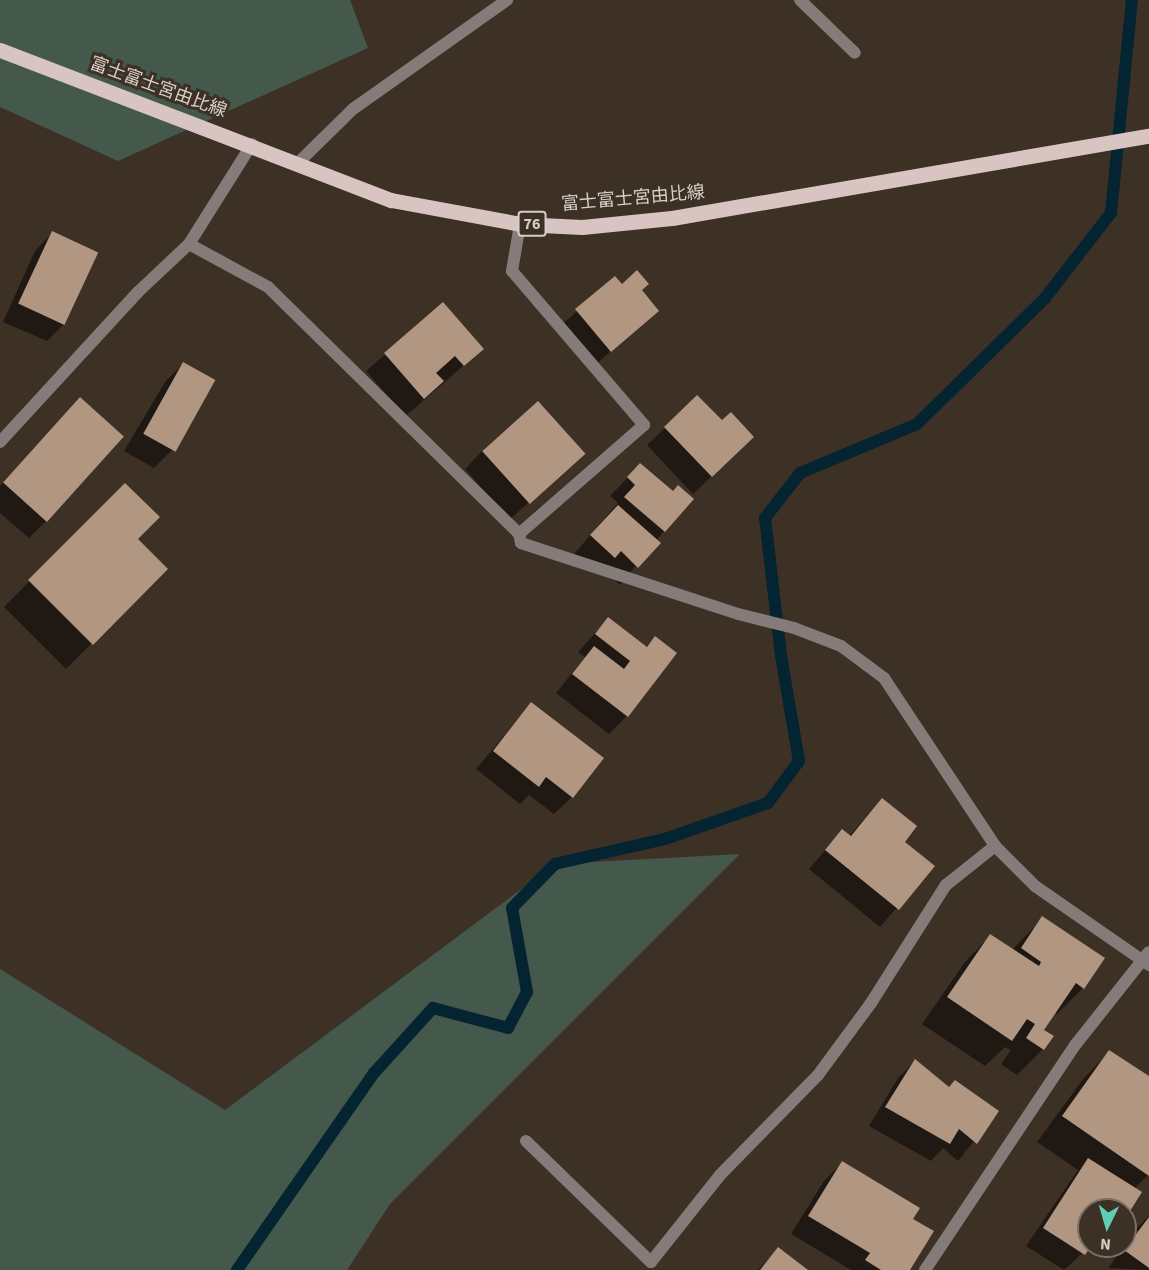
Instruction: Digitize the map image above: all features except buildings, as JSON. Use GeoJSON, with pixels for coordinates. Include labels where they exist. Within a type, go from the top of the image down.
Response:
{"type":"FeatureCollection","features":[{"type":"Feature","properties":{"kind":"main road","name":"富士富士宮由比線"},"geometry":{"type":"LineString","coordinates":[[0,50],[299,162],[391,200],[520,224],[582,226],[672,218],[1149,136]]}},
{"type":"Feature","properties":{"kind":"street"},"geometry":{"type":"LineString","coordinates":[[299,162],[353,109],[507,0]]}},
{"type":"Feature","properties":{"kind":"street"},"geometry":{"type":"LineString","coordinates":[[800,0],[855,53]]}},
{"type":"Feature","properties":{"kind":"street"},"geometry":{"type":"LineString","coordinates":[[0,442],[138,292],[189,244],[252,144]]}},
{"type":"Feature","properties":{"kind":"street"},"geometry":{"type":"LineString","coordinates":[[519,534],[644,425],[512,271],[520,224]]}},
{"type":"Feature","properties":{"kind":"street"},"geometry":{"type":"LineString","coordinates":[[189,244],[268,287],[519,534],[522,543],[841,646],[884,678],[995,846],[1035,886],[1146,958],[1076,1044],[925,1270]]}},
{"type":"Feature","properties":{"kind":"street"},"geometry":{"type":"LineString","coordinates":[[526,1141],[651,1262],[721,1174],[818,1075],[871,1003],[946,885],[995,846]]}},
{"type":"Feature","properties":{"kind":"green space"},"geometry":{"type":"Polygon","coordinates":[[[0,0],[350,0],[368,48],[118,161],[0,107],[0,0]]]}},
{"type":"Feature","properties":{"kind":"green space"},"geometry":{"type":"Polygon","coordinates":[[[740,854],[390,1204],[347,1270],[0,1270],[0,969],[225,1110],[555,864],[740,854]]]}},
{"type":"Feature","properties":{"kind":"waterway"},"geometry":{"type":"LineString","coordinates":[[237,1270],[374,1073],[433,1008],[508,1028],[527,992],[512,908],[555,864],[665,839],[768,803],[799,761],[781,656],[765,518],[800,473],[917,424],[1045,298],[1111,213],[1132,0]]}}]}
